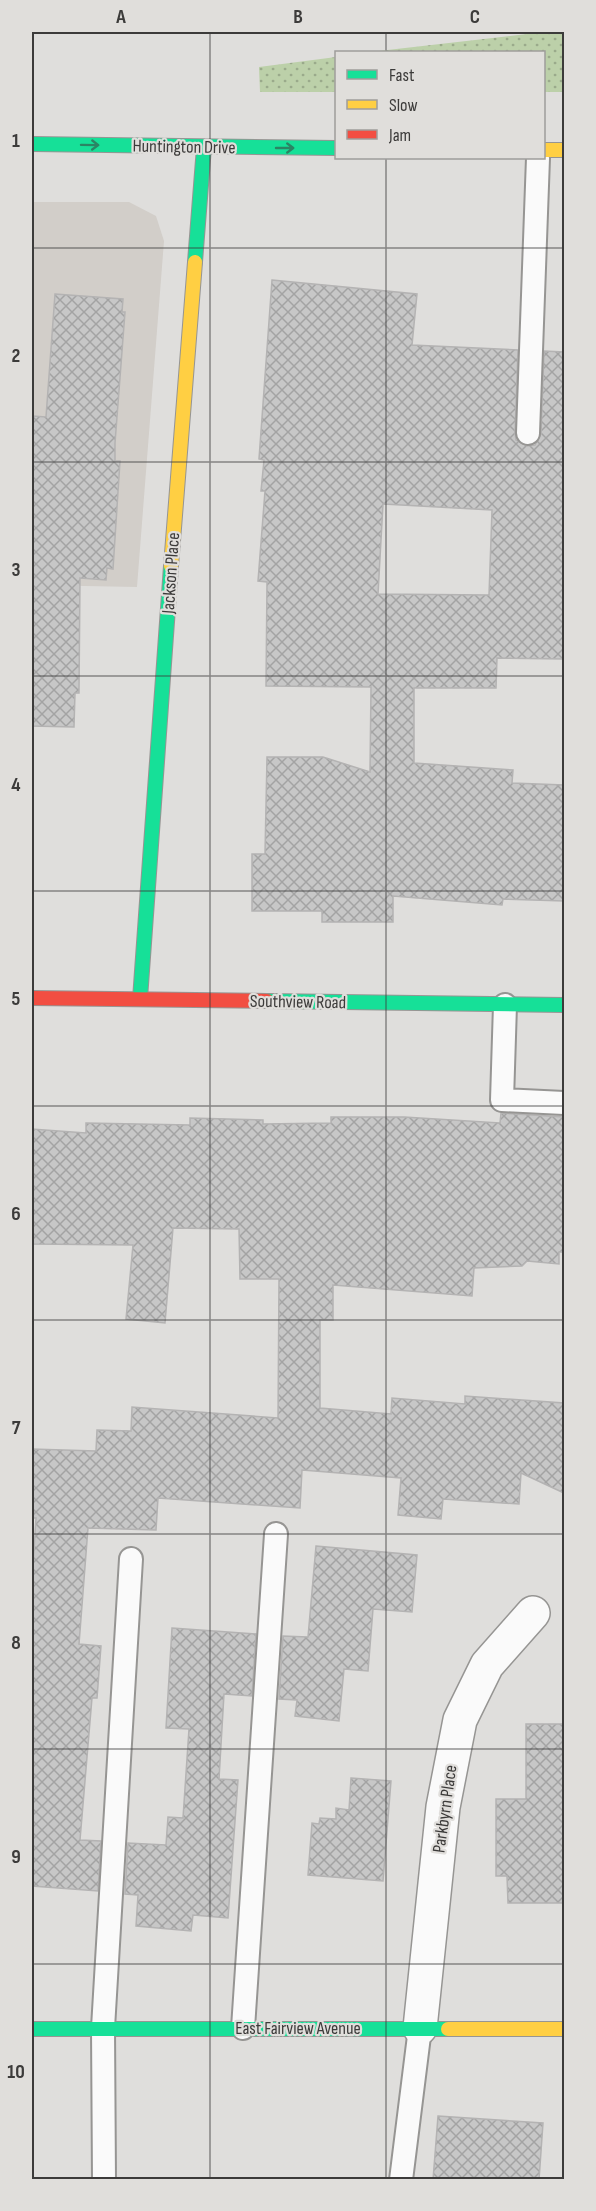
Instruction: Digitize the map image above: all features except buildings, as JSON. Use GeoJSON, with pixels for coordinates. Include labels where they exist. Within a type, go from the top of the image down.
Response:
{"type":"FeatureCollection","features":[{"type":"Feature","properties":{"kind":"street","name":"Huntington Drive"},"geometry":{"type":"LineString","coordinates":[[32,144],[335,148]]}},
{"type":"Feature","properties":{"kind":"street","name":"Jackson Place"},"geometry":{"type":"LineString","coordinates":[[140,999],[204,147]]}},
{"type":"Feature","properties":{"kind":"street"},"geometry":{"type":"LineString","coordinates":[[545,150],[564,150]]}},
{"type":"Feature","properties":{"kind":"street","name":"Southview Road"},"geometry":{"type":"LineString","coordinates":[[32,998],[564,1005]]}},
{"type":"Feature","properties":{"kind":"street","name":"Parkbyrn Place"},"geometry":{"type":"LineString","coordinates":[[420,2028],[443,1807],[460,1720],[487,1665],[533,1613]]}},
{"type":"Feature","properties":{"kind":"street","name":"East Fairview Avenue"},"geometry":{"type":"LineString","coordinates":[[32,2029],[564,2029]]}},
{"type":"Feature","properties":{"kind":"lane"},"geometry":{"type":"LineString","coordinates":[[528,433],[538,159]]}},
{"type":"Feature","properties":{"kind":"lane"},"geometry":{"type":"LineString","coordinates":[[505,1005],[502,1100],[564,1103]]}},
{"type":"Feature","properties":{"kind":"lane"},"geometry":{"type":"LineString","coordinates":[[243,2028],[276,1534]]}},
{"type":"Feature","properties":{"kind":"lane"},"geometry":{"type":"LineString","coordinates":[[104,2180],[103,2028],[131,1559]]}},
{"type":"Feature","properties":{"kind":"lane"},"geometry":{"type":"LineString","coordinates":[[401,2180],[420,2028]]}},
{"type":"Feature","properties":{"kind":"shaded area"},"geometry":{"type":"Polygon","coordinates":[[[32,202],[129,202],[156,216],[164,241],[137,587],[32,585],[32,202]]]}},
{"type":"Feature","properties":{"kind":"green space"},"geometry":{"type":"Polygon","coordinates":[[[544,32],[564,32],[564,92],[545,92],[545,51],[379,51],[544,32]]]}},
{"type":"Feature","properties":{"kind":"green space"},"geometry":{"type":"Polygon","coordinates":[[[335,57],[335,92],[260,92],[259,67],[335,57]]]}},
{"type":"Feature","properties":{"kind":"traffic: fast"},"geometry":{"type":"LineString","coordinates":[[32,144],[335,148]]}},
{"type":"Feature","properties":{"kind":"traffic: fast"},"geometry":{"type":"LineString","coordinates":[[195,262],[204,147]]}},
{"type":"Feature","properties":{"kind":"traffic: fast"},"geometry":{"type":"LineString","coordinates":[[140,999],[171,566]]}},
{"type":"Feature","properties":{"kind":"traffic: fast"},"geometry":{"type":"LineString","coordinates":[[267,1001],[564,1005]]}},
{"type":"Feature","properties":{"kind":"traffic: fast"},"geometry":{"type":"LineString","coordinates":[[32,2029],[448,2029]]}},
{"type":"Feature","properties":{"kind":"traffic: slow"},"geometry":{"type":"LineString","coordinates":[[545,150],[564,150]]}},
{"type":"Feature","properties":{"kind":"traffic: slow"},"geometry":{"type":"LineString","coordinates":[[171,566],[195,262]]}},
{"type":"Feature","properties":{"kind":"traffic: slow"},"geometry":{"type":"LineString","coordinates":[[448,2029],[564,2029]]}},
{"type":"Feature","properties":{"kind":"traffic: jam"},"geometry":{"type":"LineString","coordinates":[[32,998],[267,1001]]}}]}
